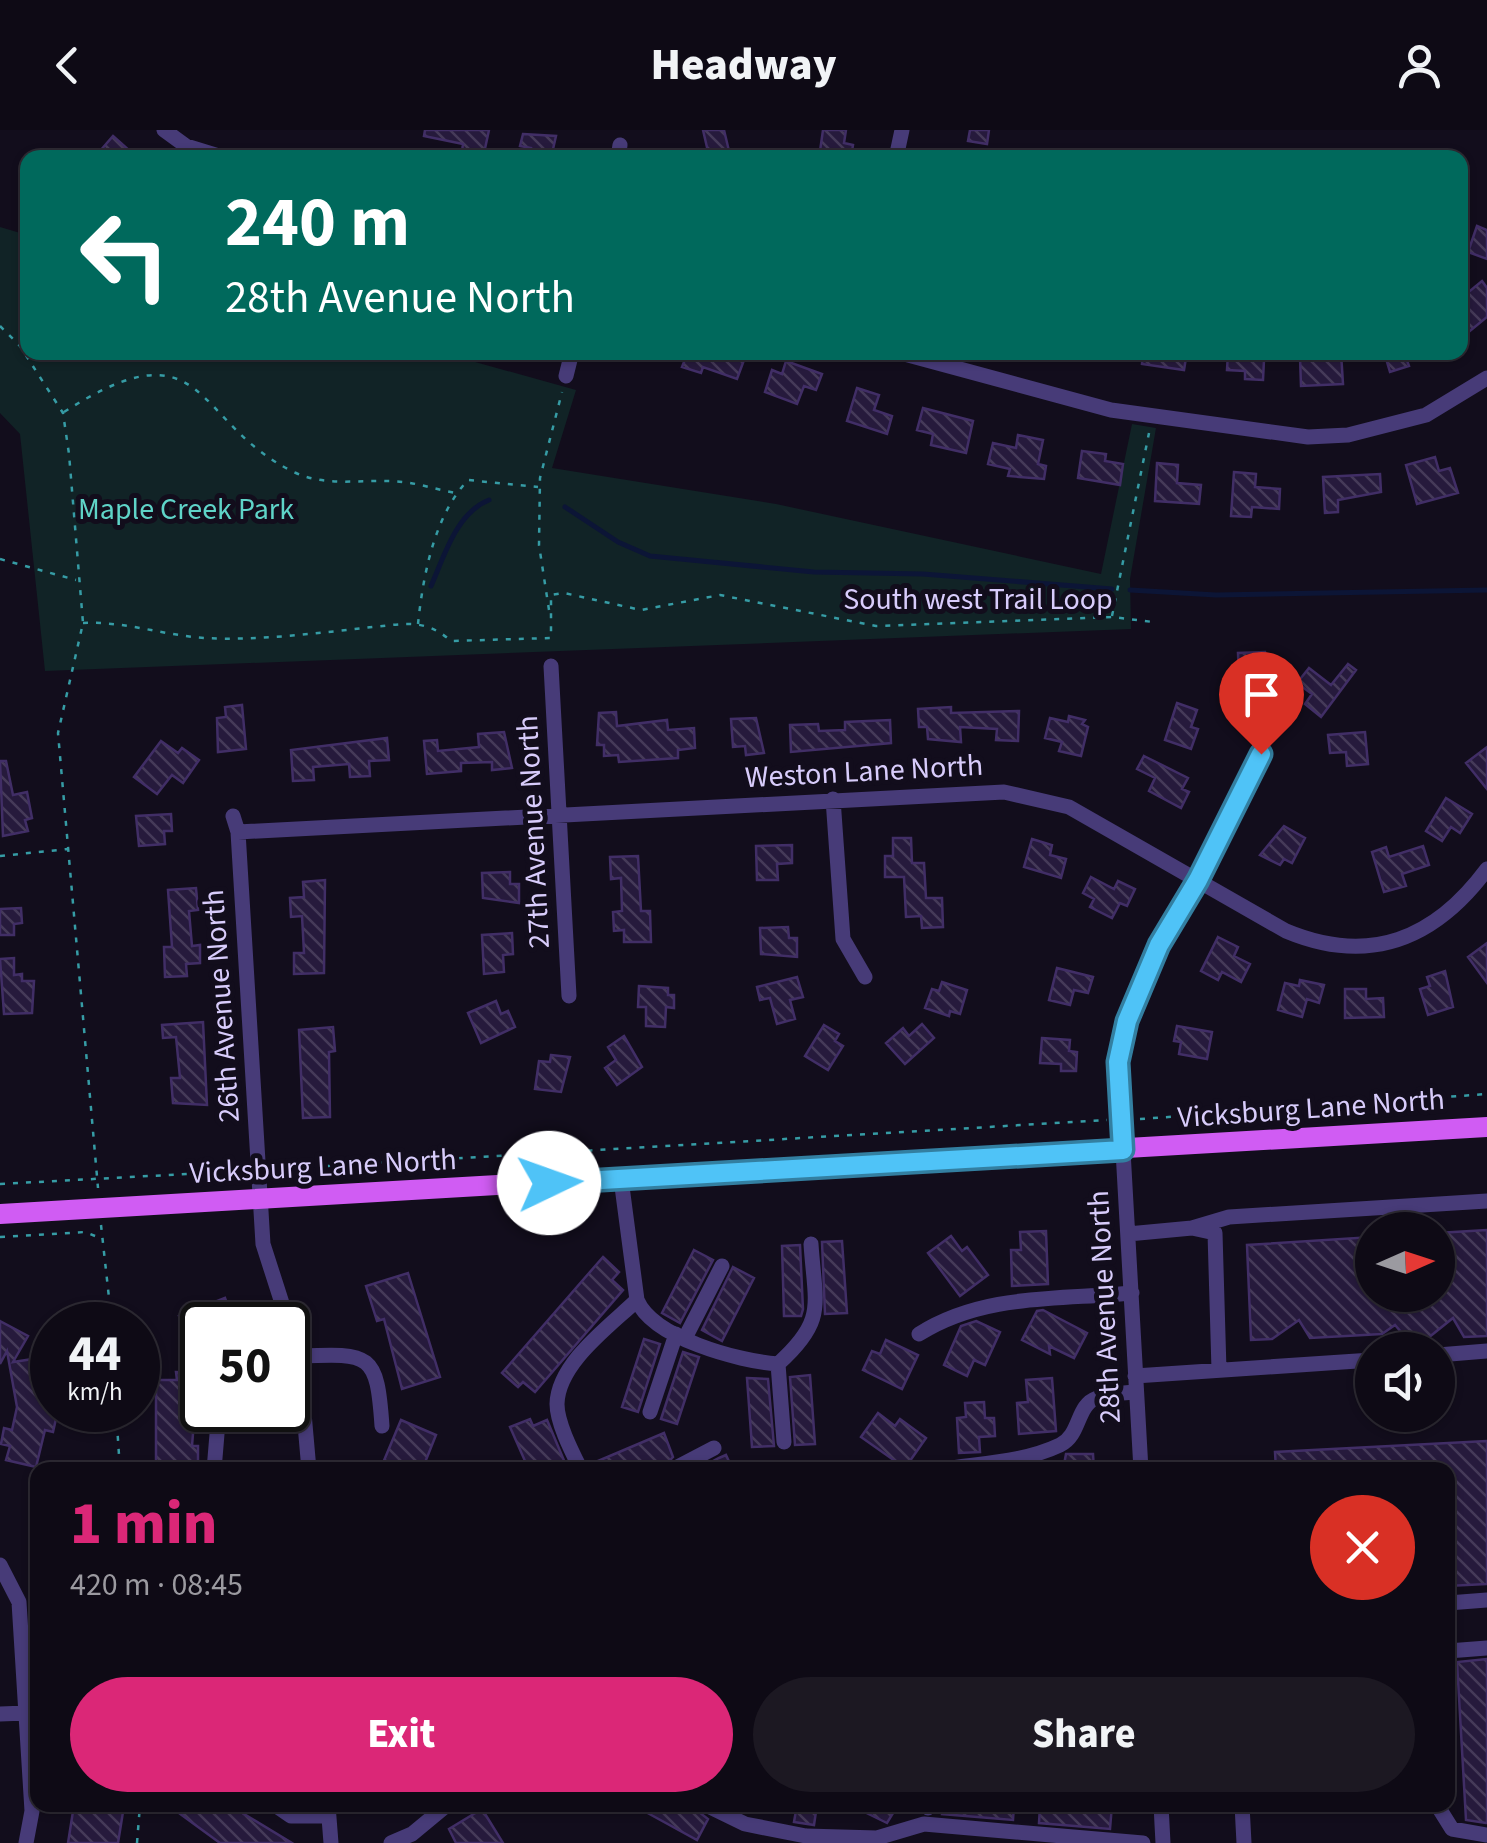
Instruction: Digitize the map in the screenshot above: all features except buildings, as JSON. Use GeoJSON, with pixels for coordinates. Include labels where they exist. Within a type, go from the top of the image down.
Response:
{"type":"FeatureCollection","features":[{"type":"Feature","properties":{"kind":"main road","name":"Vicksburg Lane North"},"geometry":{"type":"LineString","coordinates":[[0,1214],[1487,1127]]}},
{"type":"Feature","properties":{"kind":"street"},"geometry":{"type":"LineString","coordinates":[[164,130],[186,146],[199,150]]}},
{"type":"Feature","properties":{"kind":"street"},"geometry":{"type":"LineString","coordinates":[[566,376],[570,360]]}},
{"type":"Feature","properties":{"kind":"street"},"geometry":{"type":"LineString","coordinates":[[924,360],[1020,388],[1152,417],[1308,437],[1348,435],[1426,415],[1487,378]]}},
{"type":"Feature","properties":{"kind":"street","name":"27th Avenue North"},"geometry":{"type":"LineString","coordinates":[[551,666],[570,996]]}},
{"type":"Feature","properties":{"kind":"street","name":"28th Avenue North"},"geometry":{"type":"LineString","coordinates":[[1140,1462],[1118,1062],[1127,1021],[1159,945],[1198,880],[1261,754]]}},
{"type":"Feature","properties":{"kind":"street","name":"Weston Lane North"},"geometry":{"type":"LineString","coordinates":[[238,832],[970,791],[1036,797],[1069,807],[1286,932],[1314,943],[1344,947],[1402,940],[1430,927],[1454,908],[1487,868]]}},
{"type":"Feature","properties":{"kind":"street"},"geometry":{"type":"LineString","coordinates":[[833,800],[843,940],[865,977]]}},
{"type":"Feature","properties":{"kind":"street","name":"26th Avenue North"},"geometry":{"type":"LineString","coordinates":[[232,816],[238,832],[267,1268],[278,1302]]}},
{"type":"Feature","properties":{"kind":"street"},"geometry":{"type":"LineString","coordinates":[[621,1179],[637,1300],[644,1318],[752,1362],[778,1364],[805,1340],[815,1318],[812,1244]]}},
{"type":"Feature","properties":{"kind":"street"},"geometry":{"type":"LineString","coordinates":[[1128,1234],[1192,1228],[1229,1217],[1487,1201]]}},
{"type":"Feature","properties":{"kind":"street"},"geometry":{"type":"LineString","coordinates":[[1192,1228],[1215,1233],[1219,1370]]}},
{"type":"Feature","properties":{"kind":"street"},"geometry":{"type":"LineString","coordinates":[[650,1412],[681,1336],[722,1266]]}},
{"type":"Feature","properties":{"kind":"street"},"geometry":{"type":"LineString","coordinates":[[919,1334],[956,1313],[1006,1302],[1132,1292]]}},
{"type":"Feature","properties":{"kind":"street"},"geometry":{"type":"LineString","coordinates":[[577,1462],[556,1408],[559,1389],[584,1352],[637,1300]]}},
{"type":"Feature","properties":{"kind":"street"},"geometry":{"type":"LineString","coordinates":[[310,1352],[346,1354],[367,1362],[379,1377],[382,1426]]}},
{"type":"Feature","properties":{"kind":"street"},"geometry":{"type":"LineString","coordinates":[[1455,1354],[1487,1352]]}},
{"type":"Feature","properties":{"kind":"street"},"geometry":{"type":"LineString","coordinates":[[1005,1462],[1063,1444],[1072,1437],[1087,1404],[1136,1384],[1219,1370],[1355,1361]]}},
{"type":"Feature","properties":{"kind":"street"},"geometry":{"type":"LineString","coordinates":[[778,1364],[784,1442]]}},
{"type":"Feature","properties":{"kind":"street"},"geometry":{"type":"LineString","coordinates":[[215,1462],[217,1432]]}},
{"type":"Feature","properties":{"kind":"street","name":"26th Avenue North"},"geometry":{"type":"LineString","coordinates":[[304,1432],[307,1462]]}},
{"type":"Feature","properties":{"kind":"street"},"geometry":{"type":"LineString","coordinates":[[687,1462],[714,1448]]}},
{"type":"Feature","properties":{"kind":"street"},"geometry":{"type":"LineString","coordinates":[[0,1565],[19,1602],[30,1778]]}},
{"type":"Feature","properties":{"kind":"street"},"geometry":{"type":"LineString","coordinates":[[1455,1602],[1487,1600]]}},
{"type":"Feature","properties":{"kind":"street"},"geometry":{"type":"LineString","coordinates":[[19,1602],[30,1601]]}},
{"type":"Feature","properties":{"kind":"street"},"geometry":{"type":"LineString","coordinates":[[1455,1650],[1487,1648]]}},
{"type":"Feature","properties":{"kind":"street"},"geometry":{"type":"LineString","coordinates":[[0,1714],[26,1712]]}},
{"type":"Feature","properties":{"kind":"street"},"geometry":{"type":"LineString","coordinates":[[26,1843],[32,1812]]}},
{"type":"Feature","properties":{"kind":"street"},"geometry":{"type":"LineString","coordinates":[[285,1812],[291,1816],[316,1812]]}},
{"type":"Feature","properties":{"kind":"street"},"geometry":{"type":"LineString","coordinates":[[329,1812],[331,1843]]}},
{"type":"Feature","properties":{"kind":"street"},"geometry":{"type":"LineString","coordinates":[[391,1843],[412,1834],[438,1812]]}},
{"type":"Feature","properties":{"kind":"street"},"geometry":{"type":"LineString","coordinates":[[721,1812],[746,1824],[806,1836],[878,1838],[924,1812]]}},
{"type":"Feature","properties":{"kind":"street"},"geometry":{"type":"LineString","coordinates":[[933,1812],[1143,1843]]}},
{"type":"Feature","properties":{"kind":"street"},"geometry":{"type":"LineString","coordinates":[[1161,1812],[1163,1843]]}},
{"type":"Feature","properties":{"kind":"street"},"geometry":{"type":"LineString","coordinates":[[1242,1812],[1244,1843]]}},
{"type":"Feature","properties":{"kind":"street"},"geometry":{"type":"LineString","coordinates":[[1441,1812],[1452,1830],[1487,1836]]}},
{"type":"Feature","properties":{"kind":"path"},"geometry":{"type":"LineString","coordinates":[[0,326],[20,346]]}},
{"type":"Feature","properties":{"kind":"path"},"geometry":{"type":"LineString","coordinates":[[29,360],[63,413],[83,623],[58,721],[109,1302]]}},
{"type":"Feature","properties":{"kind":"path"},"geometry":{"type":"LineString","coordinates":[[63,413],[102,388],[150,375],[183,378],[253,443],[298,474],[340,481],[402,482],[456,493]]}},
{"type":"Feature","properties":{"kind":"path"},"geometry":{"type":"LineString","coordinates":[[551,666],[539,545],[540,487],[566,376]]}},
{"type":"Feature","properties":{"kind":"path","name":"South west Trail Loop"},"geometry":{"type":"LineString","coordinates":[[1112,617],[1152,417]]}},
{"type":"Feature","properties":{"kind":"path"},"geometry":{"type":"LineString","coordinates":[[418,624],[426,566],[456,493],[468,480],[540,487]]}},
{"type":"Feature","properties":{"kind":"path"},"geometry":{"type":"LineString","coordinates":[[0,560],[78,580]]}},
{"type":"Feature","properties":{"kind":"path","name":"South west Trail Loop"},"geometry":{"type":"LineString","coordinates":[[551,638],[551,596],[564,593],[641,610],[720,595],[876,626],[1112,617],[1153,622]]}},
{"type":"Feature","properties":{"kind":"path"},"geometry":{"type":"LineString","coordinates":[[83,623],[106,622],[204,638],[294,634],[404,621],[436,628],[451,641],[551,638]]}},
{"type":"Feature","properties":{"kind":"path"},"geometry":{"type":"LineString","coordinates":[[0,856],[70,849]]}},
{"type":"Feature","properties":{"kind":"path"},"geometry":{"type":"LineString","coordinates":[[0,1184],[1122,1120],[1487,1094]]}},
{"type":"Feature","properties":{"kind":"path"},"geometry":{"type":"LineString","coordinates":[[0,1237],[94,1232],[102,1244]]}},
{"type":"Feature","properties":{"kind":"path"},"geometry":{"type":"LineString","coordinates":[[117,1432],[119,1462]]}},
{"type":"Feature","properties":{"kind":"path"},"geometry":{"type":"LineString","coordinates":[[137,1843],[139,1812]]}},
{"type":"Feature","properties":{"kind":"green space","name":"Maple Creek Park"},"geometry":{"type":"Polygon","coordinates":[[[0,227],[20,233],[20,360],[468,360],[576,390],[552,468],[776,504],[1101,574],[1132,424],[1156,428],[1130,579],[1131,629],[45,671],[20,434],[0,413],[0,227]]]}},
{"type":"Feature","properties":{"kind":"waterway"},"geometry":{"type":"LineString","coordinates":[[431,586],[460,525],[489,500]]}},
{"type":"Feature","properties":{"kind":"waterway"},"geometry":{"type":"LineString","coordinates":[[565,507],[618,542],[650,556],[814,572],[923,574],[1112,589]]}},
{"type":"Feature","properties":{"kind":"waterway"},"geometry":{"type":"LineString","coordinates":[[1130,590],[1216,595],[1487,590]]}},
{"type":"Feature","properties":{"kind":"route"},"geometry":{"type":"LineString","coordinates":[[549,1183],[1123,1150],[1118,1062],[1127,1021],[1159,945],[1198,880],[1261,754]]}}]}
